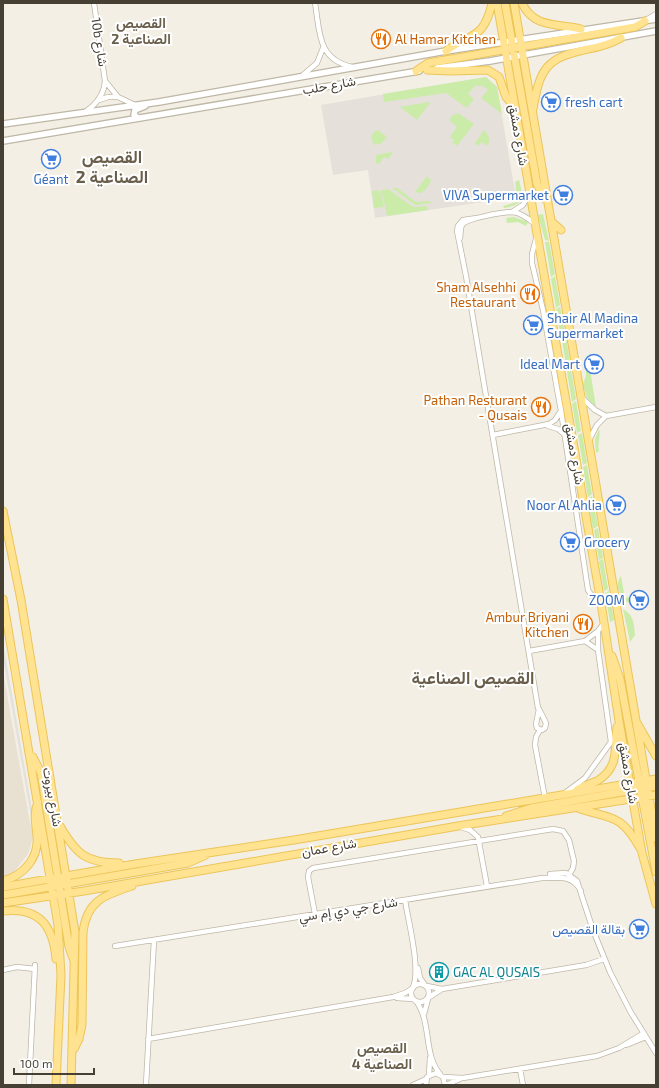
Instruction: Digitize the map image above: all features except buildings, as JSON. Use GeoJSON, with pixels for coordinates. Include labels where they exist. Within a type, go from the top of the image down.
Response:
{"type":"FeatureCollection","features":[{"type":"Feature","properties":{"kind":"main road"},"geometry":{"type":"LineString","coordinates":[[446,51],[477,33],[486,21],[492,3]]}},
{"type":"Feature","properties":{"kind":"main road","name":"شارع دمشق"},"geometry":{"type":"LineString","coordinates":[[497,3],[513,105],[530,194],[601,603],[619,721],[642,853],[656,904]]}},
{"type":"Feature","properties":{"kind":"main road"},"geometry":{"type":"LineString","coordinates":[[505,3],[537,184],[547,202]]}},
{"type":"Feature","properties":{"kind":"main road","name":"شارع دمشق"},"geometry":{"type":"LineString","coordinates":[[514,3],[636,722],[643,785],[649,796],[656,838]]}},
{"type":"Feature","properties":{"kind":"main road"},"geometry":{"type":"LineString","coordinates":[[522,3],[528,12],[539,22],[555,26],[581,29]]}},
{"type":"Feature","properties":{"kind":"main road"},"geometry":{"type":"LineString","coordinates":[[416,71],[428,63],[636,27],[645,21]]}},
{"type":"Feature","properties":{"kind":"main road"},"geometry":{"type":"LineString","coordinates":[[532,116],[538,84],[544,70],[562,56],[605,46],[621,38]]}},
{"type":"Feature","properties":{"kind":"main road"},"geometry":{"type":"LineString","coordinates":[[427,70],[488,70],[499,77],[506,97],[513,105]]}},
{"type":"Feature","properties":{"kind":"main road"},"geometry":{"type":"LineString","coordinates":[[550,221],[561,230]]}},
{"type":"Feature","properties":{"kind":"main road","name":"شارع بيروت"},"geometry":{"type":"LineString","coordinates":[[3,511],[21,600],[75,932],[71,1085]]}},
{"type":"Feature","properties":{"kind":"main road","name":"شارع بيروت"},"geometry":{"type":"LineString","coordinates":[[3,599],[5,619],[38,800],[55,878],[57,895]]}},
{"type":"Feature","properties":{"kind":"main road"},"geometry":{"type":"LineString","coordinates":[[609,651],[620,679],[643,785]]}},
{"type":"Feature","properties":{"kind":"main road"},"geometry":{"type":"LineString","coordinates":[[574,792],[582,786],[598,780],[609,769],[616,755],[619,721]]}},
{"type":"Feature","properties":{"kind":"main road"},"geometry":{"type":"LineString","coordinates":[[636,722],[656,756]]}},
{"type":"Feature","properties":{"kind":"main road"},"geometry":{"type":"LineString","coordinates":[[30,754],[41,773],[55,878]]}},
{"type":"Feature","properties":{"kind":"main road","name":"شارع عمان"},"geometry":{"type":"LineString","coordinates":[[3,887],[135,864],[294,840],[574,792],[631,783],[643,785],[656,779]]}},
{"type":"Feature","properties":{"kind":"main road"},"geometry":{"type":"LineString","coordinates":[[499,819],[531,808],[632,791],[643,785],[656,786]]}},
{"type":"Feature","properties":{"kind":"main road"},"geometry":{"type":"LineString","coordinates":[[649,796],[656,872]]}},
{"type":"Feature","properties":{"kind":"main road","name":"شارع عمان"},"geometry":{"type":"LineString","coordinates":[[3,903],[499,819],[649,796]]}},
{"type":"Feature","properties":{"kind":"main road"},"geometry":{"type":"LineString","coordinates":[[3,881],[20,873],[32,859],[37,842],[35,813],[38,800]]}},
{"type":"Feature","properties":{"kind":"main road"},"geometry":{"type":"LineString","coordinates":[[577,808],[606,815],[618,820],[631,834],[642,853]]}},
{"type":"Feature","properties":{"kind":"main road"},"geometry":{"type":"LineString","coordinates":[[58,822],[71,845],[87,858],[103,863],[135,864]]}},
{"type":"Feature","properties":{"kind":"main road"},"geometry":{"type":"LineString","coordinates":[[3,896],[188,863],[212,852]]}},
{"type":"Feature","properties":{"kind":"main road"},"geometry":{"type":"LineString","coordinates":[[73,1051],[81,1030],[83,932],[86,917],[91,908],[104,896],[143,880]]}},
{"type":"Feature","properties":{"kind":"main road"},"geometry":{"type":"LineString","coordinates":[[57,895],[69,947],[75,964]]}},
{"type":"Feature","properties":{"kind":"main road"},"geometry":{"type":"LineString","coordinates":[[56,1085],[61,975],[57,895]]}},
{"type":"Feature","properties":{"kind":"main road"},"geometry":{"type":"LineString","coordinates":[[3,910],[26,911],[36,916],[45,924],[53,938],[57,966],[61,975]]}},
{"type":"Feature","properties":{"kind":"street","name":"10b شارع"},"geometry":{"type":"LineString","coordinates":[[85,112],[98,101],[106,81],[94,3]]}},
{"type":"Feature","properties":{"kind":"street"},"geometry":{"type":"LineString","coordinates":[[315,3],[323,48],[333,59],[353,68]]}},
{"type":"Feature","properties":{"kind":"street"},"geometry":{"type":"LineString","coordinates":[[645,21],[656,14]]}},
{"type":"Feature","properties":{"kind":"street","name":"شارع حلب"},"geometry":{"type":"LineString","coordinates":[[3,124],[135,104],[159,102],[446,51],[581,29],[656,19]]}},
{"type":"Feature","properties":{"kind":"street","name":"شارع حلب"},"geometry":{"type":"LineString","coordinates":[[3,141],[416,71],[522,56],[656,31]]}},
{"type":"Feature","properties":{"kind":"street"},"geometry":{"type":"LineString","coordinates":[[299,78],[312,69],[323,48]]}},
{"type":"Feature","properties":{"kind":"street","name":"10b شارع"},"geometry":{"type":"LineString","coordinates":[[106,81],[118,97]]}},
{"type":"Feature","properties":{"kind":"street"},"geometry":{"type":"LineString","coordinates":[[98,101],[108,97],[118,97],[135,104]]}},
{"type":"Feature","properties":{"kind":"street"},"geometry":{"type":"LineString","coordinates":[[138,118],[134,113],[136,109],[159,102]]}},
{"type":"Feature","properties":{"kind":"street"},"geometry":{"type":"LineString","coordinates":[[530,194],[523,205],[512,212],[477,218],[463,224],[460,239],[538,708],[546,725],[545,728],[540,730],[536,737],[535,745],[545,798]]}},
{"type":"Feature","properties":{"kind":"street"},"geometry":{"type":"LineString","coordinates":[[512,212],[524,216],[535,224]]}},
{"type":"Feature","properties":{"kind":"street"},"geometry":{"type":"LineString","coordinates":[[537,235],[532,254],[532,262],[543,310],[561,411],[588,590],[594,599],[601,603]]}},
{"type":"Feature","properties":{"kind":"street"},"geometry":{"type":"LineString","coordinates":[[581,397],[595,410],[606,416]]}},
{"type":"Feature","properties":{"kind":"street"},"geometry":{"type":"LineString","coordinates":[[588,442],[593,430],[606,416],[656,407],[656,411]]}},
{"type":"Feature","properties":{"kind":"street"},"geometry":{"type":"LineString","coordinates":[[493,435],[546,425],[556,420],[561,411]]}},
{"type":"Feature","properties":{"kind":"street"},"geometry":{"type":"LineString","coordinates":[[546,425],[554,427],[564,435]]}},
{"type":"Feature","properties":{"kind":"street"},"geometry":{"type":"LineString","coordinates":[[529,652],[585,641],[598,631],[604,623]]}},
{"type":"Feature","properties":{"kind":"street"},"geometry":{"type":"LineString","coordinates":[[562,794],[583,780],[610,742],[598,650],[598,631]]}},
{"type":"Feature","properties":{"kind":"street"},"geometry":{"type":"LineString","coordinates":[[585,641],[598,650]]}},
{"type":"Feature","properties":{"kind":"street"},"geometry":{"type":"LineString","coordinates":[[538,708],[536,724],[540,730]]}},
{"type":"Feature","properties":{"kind":"street"},"geometry":{"type":"LineString","coordinates":[[458,826],[474,832],[479,841],[487,886]]}},
{"type":"Feature","properties":{"kind":"street"},"geometry":{"type":"LineString","coordinates":[[315,914],[308,877],[309,871],[313,868],[553,829],[560,830],[568,836],[574,861],[574,868],[569,875]]}},
{"type":"Feature","properties":{"kind":"street","name":"شارع جي دي إم سي"},"geometry":{"type":"LineString","coordinates":[[542,878],[559,873],[569,875],[577,881],[604,959],[623,998],[656,1053]]}},
{"type":"Feature","properties":{"kind":"street","name":"شارع جي دي إم سي"},"geometry":{"type":"LineString","coordinates":[[115,946],[542,878],[565,877],[576,884],[581,891]]}},
{"type":"Feature","properties":{"kind":"street"},"geometry":{"type":"LineString","coordinates":[[405,900],[420,978],[430,992],[424,1014]]}},
{"type":"Feature","properties":{"kind":"street"},"geometry":{"type":"LineString","coordinates":[[146,1085],[154,940]]}},
{"type":"Feature","properties":{"kind":"street"},"geometry":{"type":"LineString","coordinates":[[393,997],[421,1002],[442,989],[586,965],[604,959]]}},
{"type":"Feature","properties":{"kind":"street"},"geometry":{"type":"LineString","coordinates":[[416,963],[416,979],[411,995],[424,1014],[431,1055],[426,1085]]}},
{"type":"Feature","properties":{"kind":"street"},"geometry":{"type":"LineString","coordinates":[[3,970],[17,967],[35,967],[29,1085]]}},
{"type":"Feature","properties":{"kind":"street"},"geometry":{"type":"LineString","coordinates":[[148,1039],[393,997],[405,993],[418,984],[442,989]]}},
{"type":"Feature","properties":{"kind":"street"},"geometry":{"type":"LineString","coordinates":[[431,1055],[442,1075],[445,1085],[463,1078],[597,1056],[626,1045],[645,1035]]}},
{"type":"Feature","properties":{"kind":"street"},"geometry":{"type":"LineString","coordinates":[[520,1068],[523,1085]]}},
{"type":"Feature","properties":{"kind":"street"},"geometry":{"type":"LineString","coordinates":[[413,1085],[433,1073],[463,1078]]}},
{"type":"Feature","properties":{"kind":"shaded area"},"geometry":{"type":"Polygon","coordinates":[[[486,77],[497,87],[516,197],[375,218],[368,170],[333,175],[321,105],[486,77]]]}},
{"type":"Feature","properties":{"kind":"shaded area"},"geometry":{"type":"Polygon","coordinates":[[[3,642],[34,821],[32,822],[3,658],[3,642]]]}},
{"type":"Feature","properties":{"kind":"shaded area"},"geometry":{"type":"Polygon","coordinates":[[[3,672],[30,823],[34,834],[28,854],[9,878],[3,879],[3,672]]]}},
{"type":"Feature","properties":{"kind":"green space"},"geometry":{"type":"Polygon","coordinates":[[[486,77],[497,87],[502,114],[481,98],[488,90],[482,85],[480,87],[476,85],[468,94],[474,99],[467,108],[446,93],[384,102],[383,94],[486,77]]]}},
{"type":"Feature","properties":{"kind":"green space"},"geometry":{"type":"Polygon","coordinates":[[[430,103],[417,120],[400,107],[430,103]]]}},
{"type":"Feature","properties":{"kind":"green space"},"geometry":{"type":"Polygon","coordinates":[[[458,113],[474,124],[457,146],[452,142],[454,140],[450,137],[457,127],[449,120],[453,115],[458,113]]]}},
{"type":"Feature","properties":{"kind":"green space"},"geometry":{"type":"Polygon","coordinates":[[[378,130],[387,137],[382,143],[375,145],[371,136],[378,130]]]}},
{"type":"Feature","properties":{"kind":"green space"},"geometry":{"type":"Polygon","coordinates":[[[484,130],[489,138],[489,142],[487,146],[482,142],[478,146],[475,143],[484,130]]]}},
{"type":"Feature","properties":{"kind":"green space"},"geometry":{"type":"Polygon","coordinates":[[[391,152],[393,153],[388,159],[384,157],[379,164],[376,163],[376,155],[391,152]]]}},
{"type":"Feature","properties":{"kind":"green space"},"geometry":{"type":"Polygon","coordinates":[[[427,176],[431,181],[426,189],[421,193],[415,192],[427,176]]]}},
{"type":"Feature","properties":{"kind":"green space"},"geometry":{"type":"Polygon","coordinates":[[[519,180],[522,192],[521,200],[519,203],[511,207],[504,208],[503,206],[517,202],[515,182],[519,180]]]}},
{"type":"Feature","properties":{"kind":"green space"},"geometry":{"type":"Polygon","coordinates":[[[392,188],[397,188],[416,202],[429,201],[432,203],[415,205],[392,188]]]}},
{"type":"Feature","properties":{"kind":"green space"},"geometry":{"type":"Polygon","coordinates":[[[388,189],[413,207],[427,206],[428,210],[387,216],[383,196],[379,191],[388,189]]]}},
{"type":"Feature","properties":{"kind":"green space"},"geometry":{"type":"Polygon","coordinates":[[[377,190],[382,196],[384,207],[374,208],[372,191],[377,190]]]}},
{"type":"Feature","properties":{"kind":"green space"},"geometry":{"type":"Polygon","coordinates":[[[543,214],[549,241],[545,240],[538,215],[543,214]]]}},
{"type":"Feature","properties":{"kind":"green space"},"geometry":{"type":"Polygon","coordinates":[[[514,217],[528,222],[526,226],[518,222],[507,223],[506,218],[514,217]]]}},
{"type":"Feature","properties":{"kind":"green space"},"geometry":{"type":"Polygon","coordinates":[[[545,242],[549,242],[555,274],[551,277],[545,242]]]}},
{"type":"Feature","properties":{"kind":"green space"},"geometry":{"type":"Polygon","coordinates":[[[555,276],[560,305],[556,308],[551,279],[555,276]]]}},
{"type":"Feature","properties":{"kind":"green space"},"geometry":{"type":"Polygon","coordinates":[[[560,307],[566,337],[561,339],[556,309],[560,307]]]}},
{"type":"Feature","properties":{"kind":"green space"},"geometry":{"type":"Polygon","coordinates":[[[566,338],[571,368],[567,370],[562,341],[566,338]]]}},
{"type":"Feature","properties":{"kind":"green space"},"geometry":{"type":"Polygon","coordinates":[[[589,363],[596,407],[587,398],[583,384],[586,376],[586,367],[589,363]]]}},
{"type":"Feature","properties":{"kind":"green space"},"geometry":{"type":"Polygon","coordinates":[[[571,370],[576,399],[572,402],[567,372],[571,370]]]}},
{"type":"Feature","properties":{"kind":"green space"},"geometry":{"type":"Polygon","coordinates":[[[576,401],[581,431],[577,433],[572,404],[576,401]]]}},
{"type":"Feature","properties":{"kind":"green space"},"geometry":{"type":"Polygon","coordinates":[[[599,429],[599,451],[596,453],[595,439],[599,429]]]}},
{"type":"Feature","properties":{"kind":"green space"},"geometry":{"type":"Polygon","coordinates":[[[582,433],[587,463],[583,465],[578,435],[582,433]]]}},
{"type":"Feature","properties":{"kind":"green space"},"geometry":{"type":"Polygon","coordinates":[[[587,465],[592,494],[588,497],[583,467],[587,465]]]}},
{"type":"Feature","properties":{"kind":"green space"},"geometry":{"type":"Polygon","coordinates":[[[592,496],[598,526],[593,529],[588,499],[592,496]]]}},
{"type":"Feature","properties":{"kind":"green space"},"geometry":{"type":"Polygon","coordinates":[[[598,528],[603,558],[599,560],[594,530],[598,528]]]}},
{"type":"Feature","properties":{"kind":"green space"},"geometry":{"type":"Polygon","coordinates":[[[603,559],[608,589],[604,591],[599,561],[603,559]]]}},
{"type":"Feature","properties":{"kind":"green space"},"geometry":{"type":"Polygon","coordinates":[[[621,576],[625,598],[629,597],[629,603],[623,598],[619,591],[618,583],[621,576]]]}},
{"type":"Feature","properties":{"kind":"green space"},"geometry":{"type":"Polygon","coordinates":[[[609,591],[614,620],[610,622],[605,593],[609,591]]]}},
{"type":"Feature","properties":{"kind":"green space"},"geometry":{"type":"Polygon","coordinates":[[[623,609],[627,611],[634,624],[635,635],[630,642],[623,609]]]}},
{"type":"Feature","properties":{"kind":"place","name":"Al Hamar Kitchen"},"geometry":{"type":"Point","coordinates":[381,39]}},
{"type":"Feature","properties":{"kind":"place","name":"fresh cart"},"geometry":{"type":"Point","coordinates":[551,102]}},
{"type":"Feature","properties":{"kind":"place","name":"Géant"},"geometry":{"type":"Point","coordinates":[51,159]}},
{"type":"Feature","properties":{"kind":"place","name":"VIVA Supermarket"},"geometry":{"type":"Point","coordinates":[563,195]}},
{"type":"Feature","properties":{"kind":"place","name":"Sham Alsehhi Restaurant"},"geometry":{"type":"Point","coordinates":[530,294]}},
{"type":"Feature","properties":{"kind":"place","name":"Shair Al Madina Supermarket"},"geometry":{"type":"Point","coordinates":[533,325]}},
{"type":"Feature","properties":{"kind":"place","name":"Ideal Mart"},"geometry":{"type":"Point","coordinates":[594,364]}},
{"type":"Feature","properties":{"kind":"place","name":"Pathan Resturant - Qusais"},"geometry":{"type":"Point","coordinates":[541,407]}},
{"type":"Feature","properties":{"kind":"place","name":"Noor Al Ahlia"},"geometry":{"type":"Point","coordinates":[616,505]}},
{"type":"Feature","properties":{"kind":"place","name":"Grocery"},"geometry":{"type":"Point","coordinates":[570,542]}},
{"type":"Feature","properties":{"kind":"place","name":"ZOOM"},"geometry":{"type":"Point","coordinates":[639,600]}},
{"type":"Feature","properties":{"kind":"place","name":"Ambur Briyani Kitchen"},"geometry":{"type":"Point","coordinates":[583,624]}},
{"type":"Feature","properties":{"kind":"place","name":"بقالة القصيص"},"geometry":{"type":"Point","coordinates":[639,929]}},
{"type":"Feature","properties":{"kind":"place","name":"GAC AL QUSAIS"},"geometry":{"type":"Point","coordinates":[439,972]}},
{"type":"Feature","properties":{"kind":"district","name":"القصيص الصناعية 2"},"geometry":{"type":"Point","coordinates":[141,32]}},
{"type":"Feature","properties":{"kind":"district","name":"القصيص الصناعية 2"},"geometry":{"type":"Point","coordinates":[112,167]}},
{"type":"Feature","properties":{"kind":"district","name":"القصيص الصناعية"},"geometry":{"type":"Point","coordinates":[473,678]}},
{"type":"Feature","properties":{"kind":"district","name":"القصيص الصناعية 4"},"geometry":{"type":"Point","coordinates":[382,1056]}}]}
